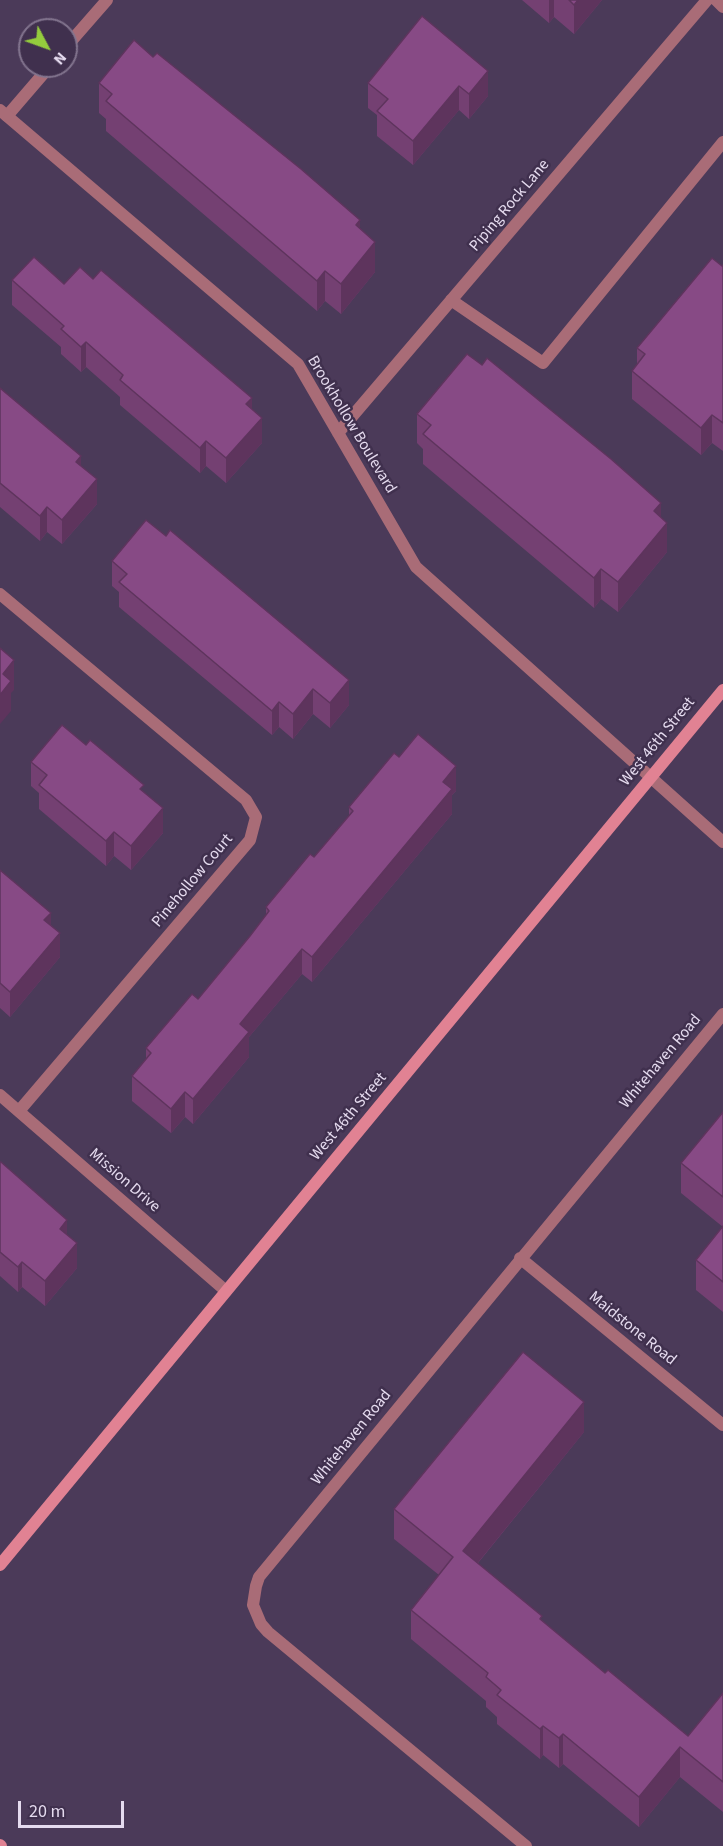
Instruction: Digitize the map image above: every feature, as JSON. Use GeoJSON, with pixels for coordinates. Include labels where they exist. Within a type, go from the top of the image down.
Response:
{"type":"FeatureCollection","features":[{"type":"Feature","properties":{"kind":"street"},"geometry":{"type":"LineString","coordinates":[[78,33],[107,0]]}},
{"type":"Feature","properties":{"kind":"street","name":"Piping Rock Lane"},"geometry":{"type":"LineString","coordinates":[[338,433],[706,0]]}},
{"type":"Feature","properties":{"kind":"street"},"geometry":{"type":"LineString","coordinates":[[716,0],[723,7]]}},
{"type":"Feature","properties":{"kind":"street"},"geometry":{"type":"LineString","coordinates":[[3,113],[38,78]]}},
{"type":"Feature","properties":{"kind":"street","name":"Brookhollow Boulevard"},"geometry":{"type":"LineString","coordinates":[[3,113],[298,364],[416,567],[651,778]]}},
{"type":"Feature","properties":{"kind":"street"},"geometry":{"type":"LineString","coordinates":[[451,300],[543,363],[723,142]]}},
{"type":"Feature","properties":{"kind":"street","name":"Pinehollow Court"},"geometry":{"type":"LineString","coordinates":[[0,594],[246,800],[256,817],[250,840],[19,1111]]}},
{"type":"Feature","properties":{"kind":"street","name":"West 46th Street"},"geometry":{"type":"LineString","coordinates":[[0,1565],[723,690]]}},
{"type":"Feature","properties":{"kind":"street"},"geometry":{"type":"LineString","coordinates":[[651,778],[723,842]]}},
{"type":"Feature","properties":{"kind":"street","name":"Whitehaven Road"},"geometry":{"type":"LineString","coordinates":[[526,1846],[268,1632],[261,1624],[253,1605],[259,1577],[723,1014]]}},
{"type":"Feature","properties":{"kind":"street","name":"Mission Drive"},"geometry":{"type":"LineString","coordinates":[[0,1095],[226,1292]]}},
{"type":"Feature","properties":{"kind":"street","name":"Maidstone Road"},"geometry":{"type":"LineString","coordinates":[[520,1258],[723,1425]]}},
{"type":"Feature","properties":{"kind":"building"},"geometry":{"type":"Polygon","coordinates":[[[422,16],[488,71],[469,94],[459,86],[413,141],[377,111],[388,99],[368,83],[422,16]]]}},
{"type":"Feature","properties":{"kind":"building"},"geometry":{"type":"Polygon","coordinates":[[[134,40],[153,57],[157,53],[301,169],[360,220],[356,225],[375,242],[341,284],[325,271],[317,281],[106,101],[112,94],[99,83],[134,40]]]}},
{"type":"Feature","properties":{"kind":"building"},"geometry":{"type":"Polygon","coordinates":[[[34,257],[64,284],[80,267],[93,279],[101,270],[252,398],[246,404],[262,418],[226,458],[206,441],[200,448],[120,380],[123,375],[86,342],[81,347],[61,329],[64,326],[12,280],[34,257]]]}},
{"type":"Feature","properties":{"kind":"building"},"geometry":{"type":"Polygon","coordinates":[[[712,258],[723,265],[723,423],[712,415],[701,428],[632,371],[645,354],[637,348],[712,258]]]}},
{"type":"Feature","properties":{"kind":"building"},"geometry":{"type":"Polygon","coordinates":[[[467,354],[482,365],[487,358],[661,503],[654,511],[667,523],[618,582],[601,569],[594,578],[423,434],[431,425],[417,414],[467,354]]]}},
{"type":"Feature","properties":{"kind":"building"},"geometry":{"type":"Polygon","coordinates":[[[0,388],[81,456],[76,462],[97,479],[62,520],[47,507],[40,516],[0,483],[0,388]]]}},
{"type":"Feature","properties":{"kind":"building"},"geometry":{"type":"Polygon","coordinates":[[[146,520],[166,536],[170,530],[349,680],[330,703],[313,689],[293,714],[279,702],[272,711],[119,582],[127,574],[112,561],[146,520]]]}},
{"type":"Feature","properties":{"kind":"building"},"geometry":{"type":"Polygon","coordinates":[[[0,648],[14,660],[3,674],[11,681],[0,695],[0,648]]]}},
{"type":"Feature","properties":{"kind":"building"},"geometry":{"type":"Polygon","coordinates":[[[62,725],[86,745],[90,740],[144,785],[140,789],[163,808],[131,846],[114,832],[106,841],[39,785],[47,775],[31,762],[62,725]]]}},
{"type":"Feature","properties":{"kind":"building"},"geometry":{"type":"Polygon","coordinates":[[[418,734],[456,766],[443,782],[452,789],[312,957],[302,949],[240,1024],[249,1032],[193,1099],[185,1092],[171,1109],[132,1076],[151,1053],[146,1048],[192,994],[198,999],[269,911],[266,907],[310,854],[314,857],[353,811],[349,807],[394,753],[399,757],[418,734]]]}},
{"type":"Feature","properties":{"kind":"building"},"geometry":{"type":"Polygon","coordinates":[[[0,870],[51,913],[44,920],[60,933],[10,992],[0,983],[0,870]]]}},
{"type":"Feature","properties":{"kind":"building"},"geometry":{"type":"Polygon","coordinates":[[[723,1112],[723,1197],[681,1163],[723,1112]]]}},
{"type":"Feature","properties":{"kind":"building"},"geometry":{"type":"Polygon","coordinates":[[[0,1162],[67,1220],[60,1229],[77,1243],[45,1281],[22,1262],[18,1267],[0,1252],[0,1162]]]}},
{"type":"Feature","properties":{"kind":"building"},"geometry":{"type":"Polygon","coordinates":[[[723,1226],[723,1282],[696,1260],[723,1226]]]}},
{"type":"Feature","properties":{"kind":"building"},"geometry":{"type":"Polygon","coordinates":[[[523,1352],[584,1402],[463,1551],[542,1616],[540,1619],[605,1673],[608,1670],[688,1736],[723,1693],[723,1782],[680,1747],[639,1797],[563,1734],[559,1738],[543,1726],[540,1729],[497,1695],[501,1690],[486,1677],[488,1673],[411,1610],[453,1557],[394,1509],[523,1352]]]}}]}
